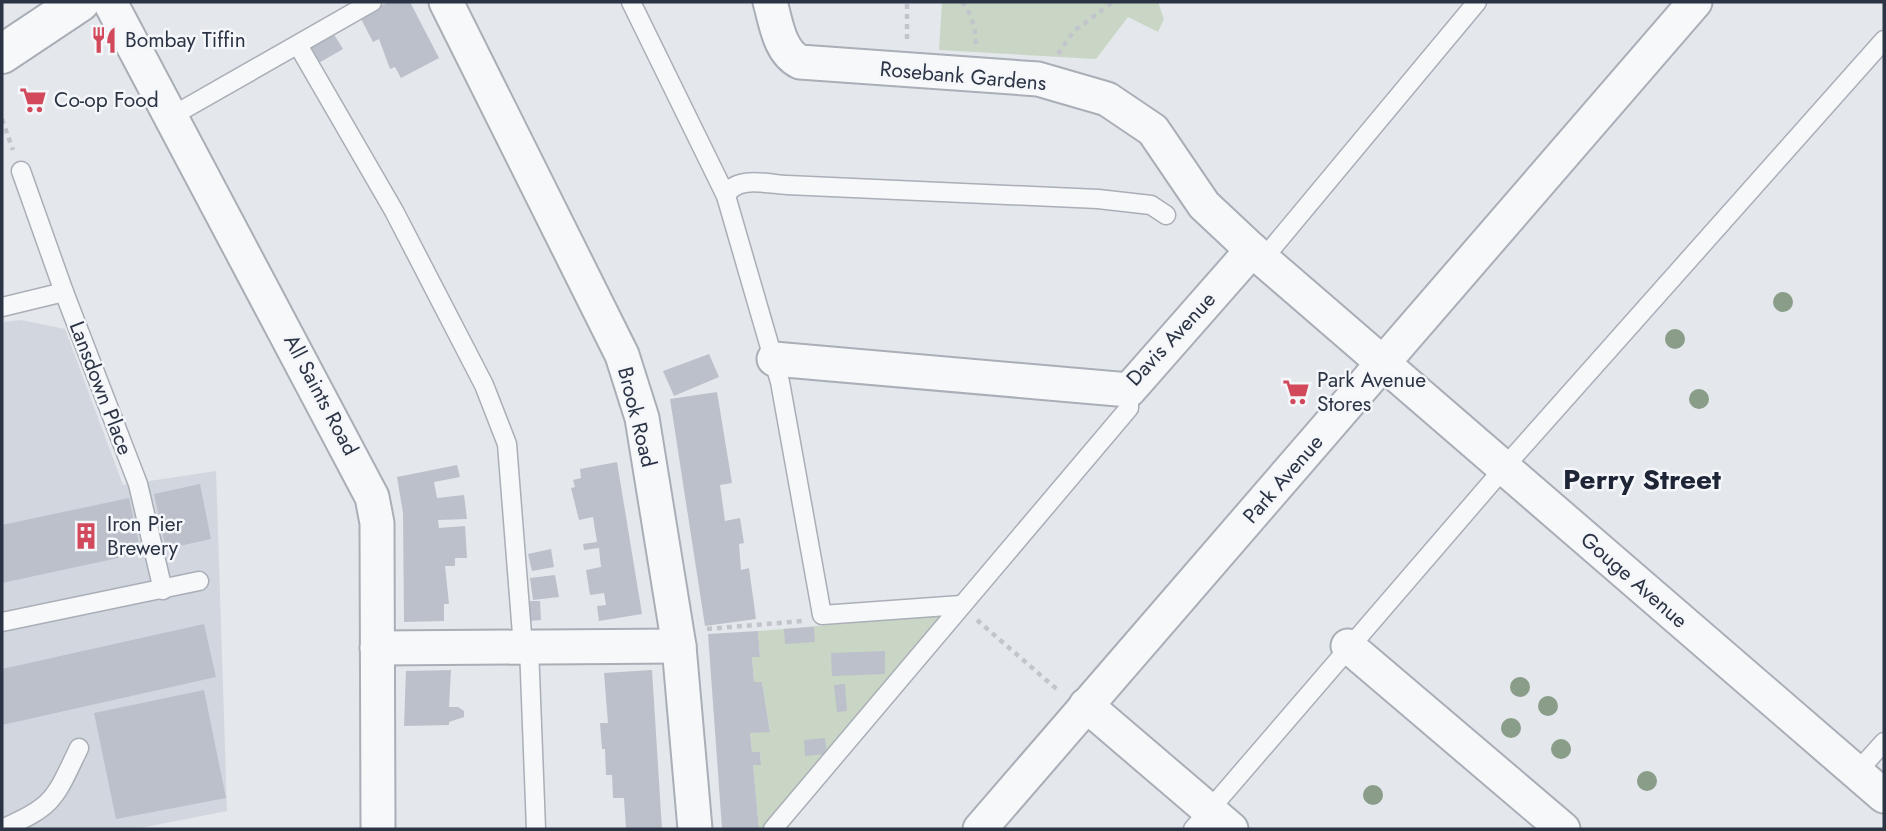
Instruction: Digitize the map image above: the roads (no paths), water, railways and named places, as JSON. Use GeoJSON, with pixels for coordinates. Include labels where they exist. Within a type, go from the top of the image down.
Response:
{"type":"FeatureCollection","features":[{"type":"Feature","properties":{"kind":"street"},"geometry":{"type":"LineString","coordinates":[[2,54],[80,2]]}},
{"type":"Feature","properties":{"kind":"street","name":"All Saints Road"},"geometry":{"type":"LineString","coordinates":[[110,2],[370,490],[376,523],[378,829]]}},
{"type":"Feature","properties":{"kind":"street","name":"Brook Road"},"geometry":{"type":"LineString","coordinates":[[446,2],[622,355],[642,418],[678,639],[695,829]]}},
{"type":"Feature","properties":{"kind":"street","name":"Rosebank Gardens"},"geometry":{"type":"LineString","coordinates":[[770,2],[784,48],[791,57],[800,62],[1052,82],[1107,99],[1146,124],[1204,205],[1257,254]]}},
{"type":"Feature","properties":{"kind":"street","name":"Park Avenue"},"geometry":{"type":"LineString","coordinates":[[979,829],[1695,2]]}},
{"type":"Feature","properties":{"kind":"street"},"geometry":{"type":"LineString","coordinates":[[1257,254],[1384,363]]}},
{"type":"Feature","properties":{"kind":"street","name":"Davis Avenue"},"geometry":{"type":"LineString","coordinates":[[774,359],[1129,390],[1257,254]]}},
{"type":"Feature","properties":{"kind":"street","name":"Gouge Avenue"},"geometry":{"type":"LineString","coordinates":[[1384,363],[1884,796]]}},
{"type":"Feature","properties":{"kind":"street"},"geometry":{"type":"LineString","coordinates":[[377,648],[526,647],[678,639]]}},
{"type":"Feature","properties":{"kind":"street"},"geometry":{"type":"LineString","coordinates":[[1348,646],[1563,829]]}},
{"type":"Feature","properties":{"kind":"street"},"geometry":{"type":"LineString","coordinates":[[1084,708],[1211,823]]}},
{"type":"Feature","properties":{"kind":"lane"},"geometry":{"type":"LineString","coordinates":[[172,116],[372,2]]}},
{"type":"Feature","properties":{"kind":"lane"},"geometry":{"type":"LineString","coordinates":[[631,2],[726,196],[774,359],[822,615],[961,606]]}},
{"type":"Feature","properties":{"kind":"lane"},"geometry":{"type":"LineString","coordinates":[[1257,254],[1477,2]]}},
{"type":"Feature","properties":{"kind":"lane"},"geometry":{"type":"LineString","coordinates":[[1211,823],[1348,646],[1884,40]]}},
{"type":"Feature","properties":{"kind":"lane"},"geometry":{"type":"LineString","coordinates":[[298,45],[394,211],[484,386],[507,444],[526,647],[536,829]]}},
{"type":"Feature","properties":{"kind":"lane","name":"Lansdown Place"},"geometry":{"type":"LineString","coordinates":[[21,171],[138,484],[163,590]]}},
{"type":"Feature","properties":{"kind":"lane"},"geometry":{"type":"LineString","coordinates":[[726,196],[730,188],[741,183],[774,184],[1098,199],[1154,205],[1166,215]]}},
{"type":"Feature","properties":{"kind":"lane"},"geometry":{"type":"LineString","coordinates":[[2,307],[64,292]]}},
{"type":"Feature","properties":{"kind":"lane"},"geometry":{"type":"LineString","coordinates":[[773,829],[1129,408],[1129,390]]}},
{"type":"Feature","properties":{"kind":"lane"},"geometry":{"type":"LineString","coordinates":[[2,622],[199,582]]}},
{"type":"Feature","properties":{"kind":"lane"},"geometry":{"type":"LineString","coordinates":[[1857,772],[1884,742]]}},
{"type":"Feature","properties":{"kind":"lane"},"geometry":{"type":"LineString","coordinates":[[2,829],[40,812],[57,794],[79,748]]}},
{"type":"Feature","properties":{"kind":"place","name":"Bombay Tiffin"},"geometry":{"type":"Point","coordinates":[104,40]}},
{"type":"Feature","properties":{"kind":"place","name":"Co-op Food"},"geometry":{"type":"Point","coordinates":[33,100]}},
{"type":"Feature","properties":{"kind":"place","name":"Park Avenue Stores"},"geometry":{"type":"Point","coordinates":[1296,392]}},
{"type":"Feature","properties":{"kind":"place","name":"Iron Pier Brewery"},"geometry":{"type":"Point","coordinates":[86,536]}},
{"type":"Feature","properties":{"kind":"district","name":"Perry Street"},"geometry":{"type":"Point","coordinates":[1642,479]}}]}
